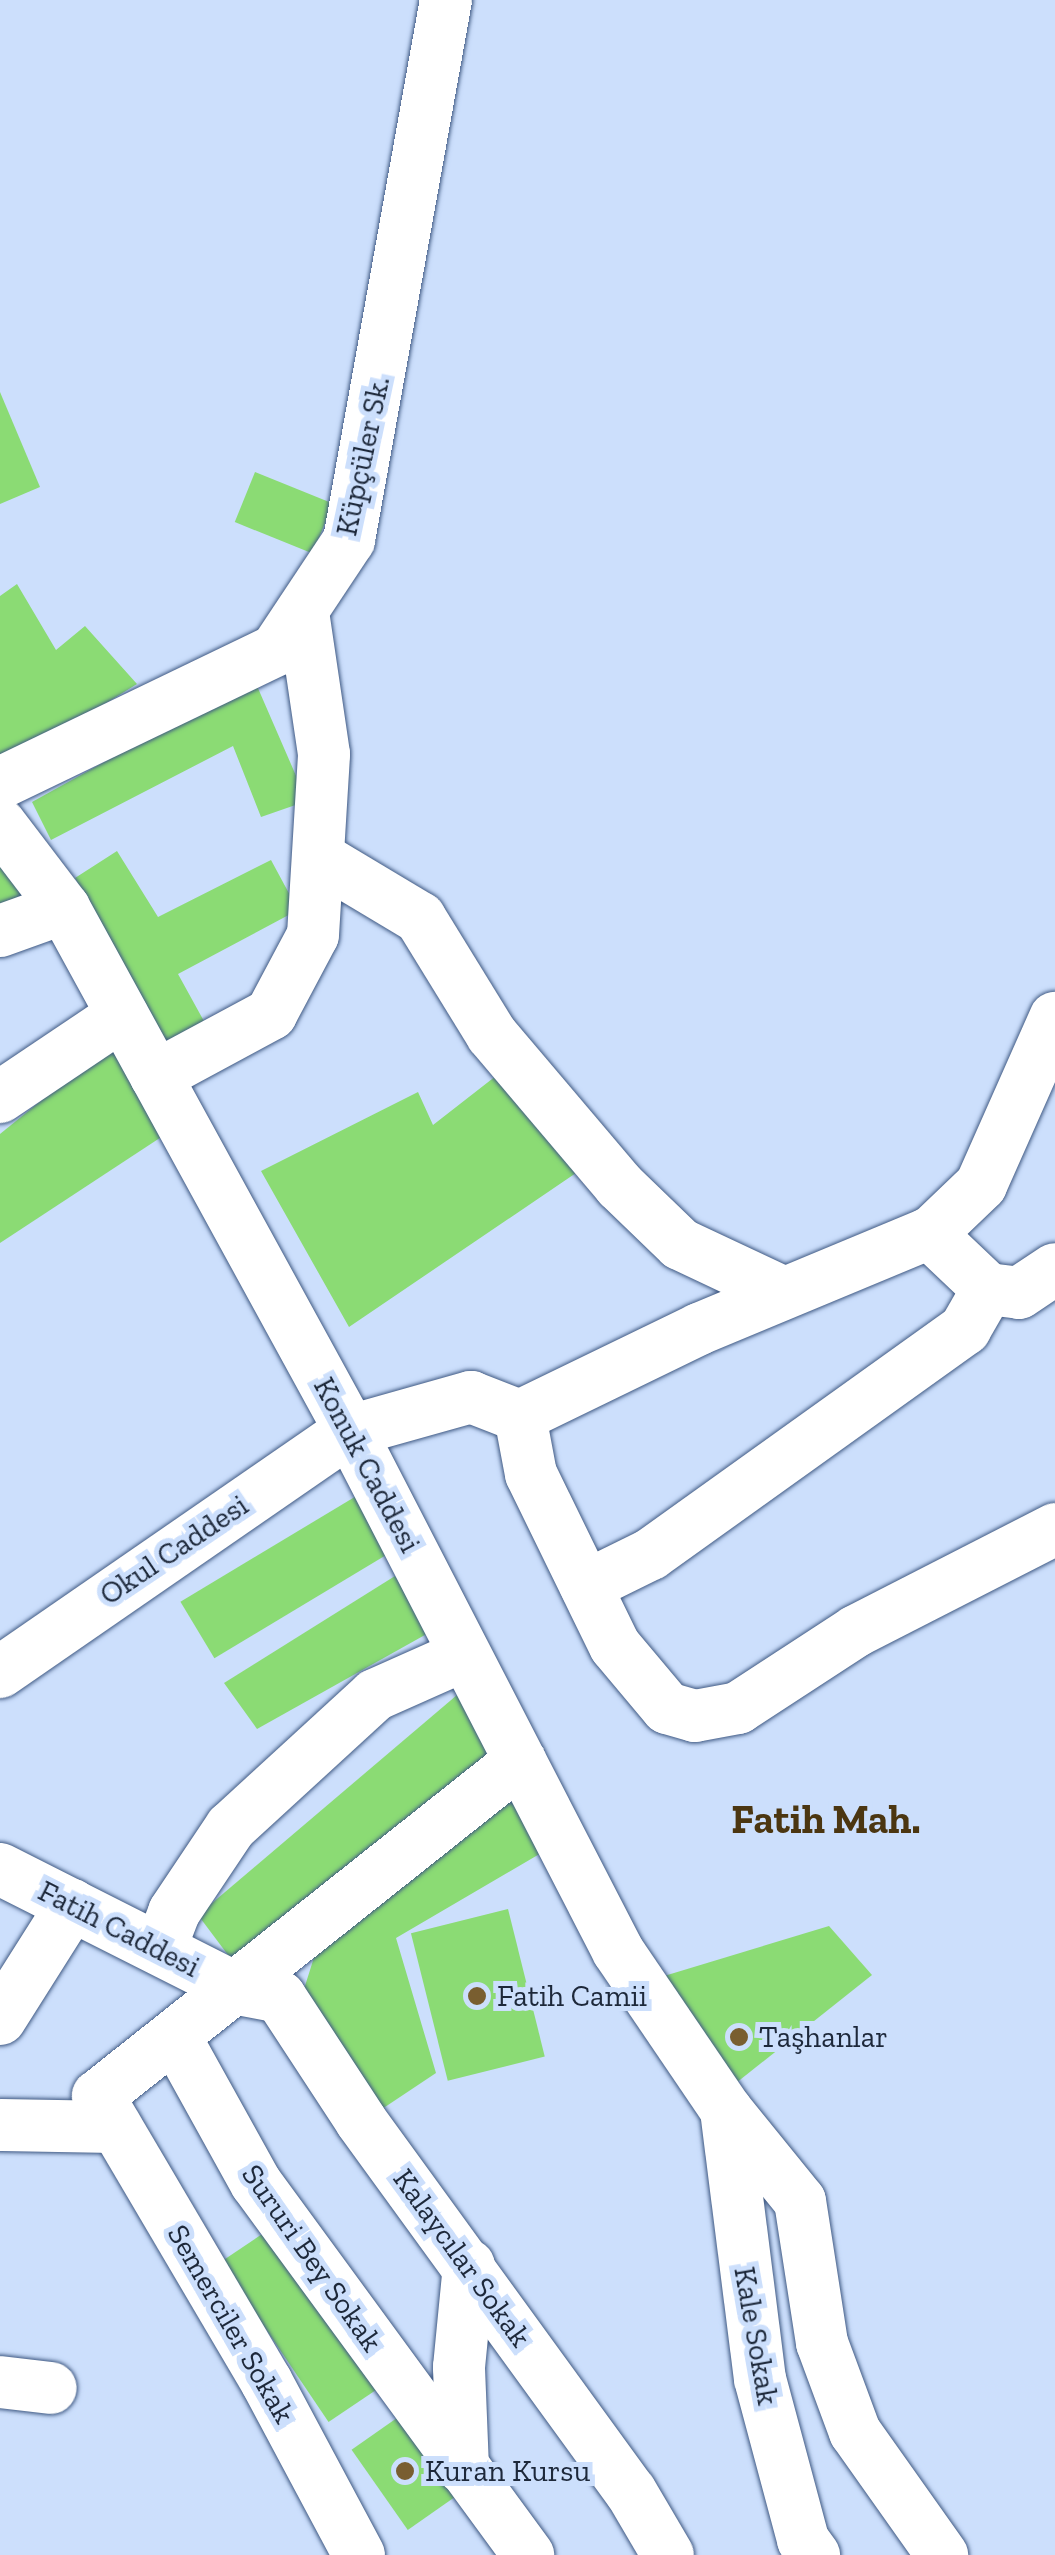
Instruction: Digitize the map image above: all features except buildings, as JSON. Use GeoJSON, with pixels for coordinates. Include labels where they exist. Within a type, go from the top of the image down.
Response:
{"type":"FeatureCollection","features":[{"type":"Feature","properties":{"kind":"street","name":"Küpçüler Sk."},"geometry":{"type":"LineString","coordinates":[[0,783],[276,650],[349,540],[446,0]]}},
{"type":"Feature","properties":{"kind":"street"},"geometry":{"type":"LineString","coordinates":[[156,1076],[271,1014],[313,935],[322,860],[324,754],[303,611]]}},
{"type":"Feature","properties":{"kind":"street","name":"Konuk Caddesi"},"geometry":{"type":"LineString","coordinates":[[0,824],[64,908],[350,1431],[618,1951],[726,2110],[800,2200],[822,2343],[855,2432],[942,2555]]}},
{"type":"Feature","properties":{"kind":"street"},"geometry":{"type":"LineString","coordinates":[[322,860],[420,918],[492,1035],[619,1185],[668,1232],[782,1292]]}},
{"type":"Feature","properties":{"kind":"street"},"geometry":{"type":"LineString","coordinates":[[0,932],[64,908]]}},
{"type":"Feature","properties":{"kind":"street"},"geometry":{"type":"LineString","coordinates":[[0,1097],[122,1014]]}},
{"type":"Feature","properties":{"kind":"street"},"geometry":{"type":"LineString","coordinates":[[1055,1018],[981,1185],[929,1233],[782,1292],[520,1416],[531,1474],[615,1646],[666,1708],[695,1716],[738,1708],[856,1631],[1055,1530]]}},
{"type":"Feature","properties":{"kind":"street"},"geometry":{"type":"LineString","coordinates":[[929,1233],[988,1289],[1018,1293],[1055,1269]]}},
{"type":"Feature","properties":{"kind":"street"},"geometry":{"type":"LineString","coordinates":[[586,1586],[650,1554],[965,1329],[988,1289]]}},
{"type":"Feature","properties":{"kind":"street","name":"Okul Caddesi"},"geometry":{"type":"LineString","coordinates":[[0,1672],[350,1431],[471,1396],[520,1416]]}},
{"type":"Feature","properties":{"kind":"street"},"geometry":{"type":"LineString","coordinates":[[160,1949],[174,1912],[231,1827],[376,1695],[466,1656]]}},
{"type":"Feature","properties":{"kind":"street"},"geometry":{"type":"LineString","coordinates":[[0,2125],[107,2112],[175,2038],[520,1761]]}},
{"type":"Feature","properties":{"kind":"street","name":"Fatih Caddesi"},"geometry":{"type":"LineString","coordinates":[[0,1868],[238,1989]]}},
{"type":"Feature","properties":{"kind":"street"},"geometry":{"type":"LineString","coordinates":[[0,2019],[72,1905]]}},
{"type":"Feature","properties":{"kind":"street","name":"Kalaycılar Sokak"},"geometry":{"type":"LineString","coordinates":[[238,1989],[280,1997],[632,2492],[668,2555]]}},
{"type":"Feature","properties":{"kind":"street","name":"Sururi Bey Sokak"},"geometry":{"type":"LineString","coordinates":[[175,2038],[256,2183],[528,2555]]}},
{"type":"Feature","properties":{"kind":"street","name":"Kale Sokak"},"geometry":{"type":"LineString","coordinates":[[726,2110],[736,2148],[735,2218],[760,2379],[804,2540],[814,2555]]}},
{"type":"Feature","properties":{"kind":"street","name":"Semerciler Sokak"},"geometry":{"type":"LineString","coordinates":[[107,2112],[266,2382],[359,2555]]}},
{"type":"Feature","properties":{"kind":"street"},"geometry":{"type":"LineString","coordinates":[[463,2468],[459,2367],[468,2265]]}},
{"type":"Feature","properties":{"kind":"street"},"geometry":{"type":"LineString","coordinates":[[0,2382],[51,2388]]}},
{"type":"Feature","properties":{"kind":"place","name":"Fatih Camii"},"geometry":{"type":"Point","coordinates":[477,1996]}},
{"type":"Feature","properties":{"kind":"place","name":"Taşhanlar"},"geometry":{"type":"Point","coordinates":[739,2037]}},
{"type":"Feature","properties":{"kind":"place","name":"Kuran Kursu"},"geometry":{"type":"Point","coordinates":[405,2471]}},
{"type":"Feature","properties":{"kind":"district","name":"Fatih Mah."},"geometry":{"type":"Point","coordinates":[826,1819]}}]}
